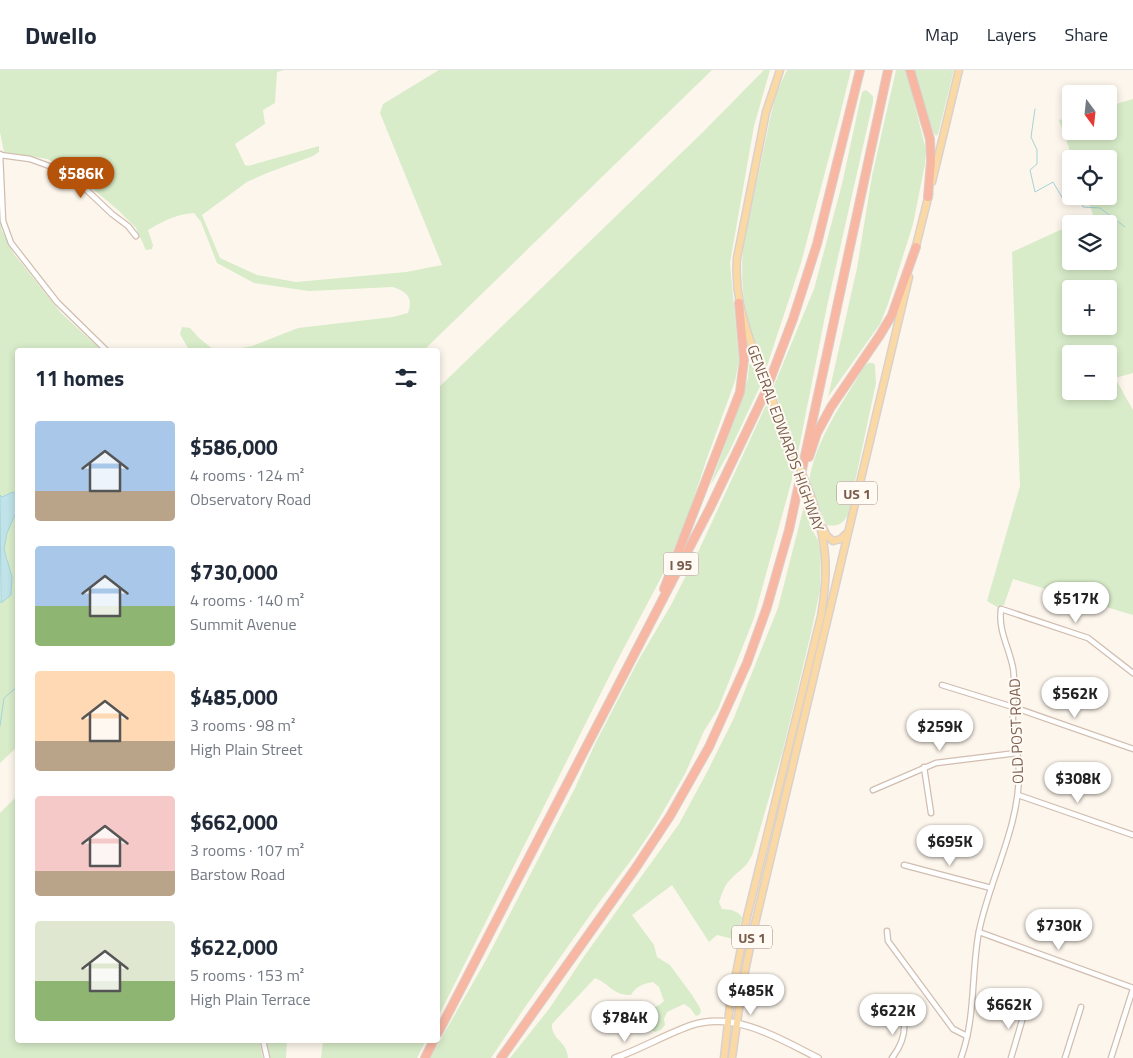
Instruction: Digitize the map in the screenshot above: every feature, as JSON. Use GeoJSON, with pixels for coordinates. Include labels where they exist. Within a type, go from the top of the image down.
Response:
{"type":"FeatureCollection","features":[{"type":"Feature","properties":{"kind":"highway","name":"I 95"},"geometry":{"type":"LineString","coordinates":[[440,1029],[735,458],[765,393],[782,349],[817,244],[860,70]]}},
{"type":"Feature","properties":{"kind":"highway"},"geometry":{"type":"LineString","coordinates":[[501,1058],[652,843],[686,789],[709,747],[741,677],[764,615],[785,546],[888,70]]}},
{"type":"Feature","properties":{"kind":"highway"},"geometry":{"type":"LineString","coordinates":[[910,70],[931,142],[932,161],[928,197]]}},
{"type":"Feature","properties":{"kind":"highway"},"geometry":{"type":"LineString","coordinates":[[801,475],[817,433],[829,410],[884,330],[892,315],[916,247]]}},
{"type":"Feature","properties":{"kind":"highway"},"geometry":{"type":"LineString","coordinates":[[656,611],[740,392],[744,360],[738,303]]}},
{"type":"Feature","properties":{"kind":"highway"},"geometry":{"type":"LineString","coordinates":[[424,1058],[432,1043]]}},
{"type":"Feature","properties":{"kind":"main road","name":"GENERAL EDWARDS HIGHWAY"},"geometry":{"type":"LineString","coordinates":[[728,1021],[738,959],[821,616],[826,586],[825,549],[812,499],[758,365],[738,303],[736,274],[739,243],[766,112],[780,70]]}},
{"type":"Feature","properties":{"kind":"main road","name":"GENERAL EDWARDS HIGHWAY"},"geometry":{"type":"LineString","coordinates":[[737,1022],[754,928],[959,70]]}},
{"type":"Feature","properties":{"kind":"main road"},"geometry":{"type":"LineString","coordinates":[[816,513],[830,539],[836,541],[841,539],[849,528]]}},
{"type":"Feature","properties":{"kind":"main road"},"geometry":{"type":"LineString","coordinates":[[615,1058],[694,1024],[710,1021],[728,1021],[737,1022],[776,1038],[818,1058]]}},
{"type":"Feature","properties":{"kind":"main road","name":"US 1"},"geometry":{"type":"LineString","coordinates":[[724,1058],[728,1021]]}},
{"type":"Feature","properties":{"kind":"main road","name":"US 1"},"geometry":{"type":"LineString","coordinates":[[732,1058],[737,1022]]}},
{"type":"Feature","properties":{"kind":"street"},"geometry":{"type":"LineString","coordinates":[[104,348],[57,302],[10,243],[3,221],[0,154],[44,163],[68,174],[128,226],[136,236]]}},
{"type":"Feature","properties":{"kind":"street","name":"OLD POST ROAD"},"geometry":{"type":"LineString","coordinates":[[960,1058],[967,1036],[979,932],[1018,795],[1019,775],[1013,707],[1013,669],[1000,627],[1001,609],[1088,638],[1133,673]]}},
{"type":"Feature","properties":{"kind":"street"},"geometry":{"type":"LineString","coordinates":[[942,685],[1013,707],[1133,749]]}},
{"type":"Feature","properties":{"kind":"street"},"geometry":{"type":"LineString","coordinates":[[873,790],[936,762],[1018,753]]}},
{"type":"Feature","properties":{"kind":"street"},"geometry":{"type":"LineString","coordinates":[[924,767],[931,813]]}},
{"type":"Feature","properties":{"kind":"street"},"geometry":{"type":"LineString","coordinates":[[1018,795],[1133,835]]}},
{"type":"Feature","properties":{"kind":"street"},"geometry":{"type":"LineString","coordinates":[[904,865],[991,888]]}},
{"type":"Feature","properties":{"kind":"street"},"geometry":{"type":"LineString","coordinates":[[887,931],[888,941],[947,1022],[956,1031],[967,1036]]}},
{"type":"Feature","properties":{"kind":"street"},"geometry":{"type":"LineString","coordinates":[[979,932],[1133,989],[1111,1058]]}},
{"type":"Feature","properties":{"kind":"street"},"geometry":{"type":"LineString","coordinates":[[1011,1058],[1026,1007]]}},
{"type":"Feature","properties":{"kind":"street"},"geometry":{"type":"LineString","coordinates":[[1065,1058],[1081,1007]]}},
{"type":"Feature","properties":{"kind":"street"},"geometry":{"type":"LineString","coordinates":[[892,1058],[903,1038],[905,1026],[903,1016]]}},
{"type":"Feature","properties":{"kind":"street"},"geometry":{"type":"LineString","coordinates":[[264,1043],[267,1058]]}},
{"type":"Feature","properties":{"kind":"green space"},"geometry":{"type":"Polygon","coordinates":[[[0,70],[284,70],[277,72],[275,103],[263,110],[265,124],[235,144],[245,165],[248,166],[319,146],[319,152],[247,182],[202,215],[220,258],[257,275],[296,282],[406,272],[442,265],[380,113],[383,104],[439,70],[712,70],[426,348],[241,348],[252,346],[298,328],[393,317],[408,313],[410,303],[408,296],[406,293],[393,287],[309,291],[254,283],[217,263],[201,222],[194,213],[170,218],[148,230],[153,245],[152,249],[146,250],[136,228],[81,179],[62,166],[47,159],[4,152],[0,132],[0,70]]]}},
{"type":"Feature","properties":{"kind":"green space"},"geometry":{"type":"Polygon","coordinates":[[[764,70],[770,70],[754,126],[730,263],[739,360],[735,381],[687,519],[663,574],[616,663],[440,1013],[440,386],[703,132],[764,70]]]}},
{"type":"Feature","properties":{"kind":"green space"},"geometry":{"type":"Polygon","coordinates":[[[787,70],[851,70],[801,263],[766,369],[753,340],[745,310],[742,278],[743,247],[771,114],[777,91],[787,70]]]}},
{"type":"Feature","properties":{"kind":"green space"},"geometry":{"type":"Polygon","coordinates":[[[896,70],[906,70],[926,150],[913,224],[880,324],[828,397],[857,268],[872,176],[896,70]]]}},
{"type":"Feature","properties":{"kind":"green space"},"geometry":{"type":"Polygon","coordinates":[[[914,70],[954,70],[936,136],[933,132],[914,70]]]}},
{"type":"Feature","properties":{"kind":"green space"},"geometry":{"type":"Polygon","coordinates":[[[866,90],[873,96],[873,102],[827,306],[798,453],[773,388],[814,289],[842,184],[862,92],[866,90]]]}},
{"type":"Feature","properties":{"kind":"green space"},"geometry":{"type":"Polygon","coordinates":[[[1133,99],[1133,373],[1117,377],[1117,345],[1062,345],[1062,400],[1117,400],[1117,382],[1133,410],[1133,615],[1013,579],[1004,605],[997,607],[987,601],[1020,486],[1012,252],[1062,229],[1062,270],[1117,270],[1117,215],[1093,215],[1090,205],[1117,205],[1117,150],[1070,150],[1066,140],[1118,140],[1118,103],[1133,99]]]}},
{"type":"Feature","properties":{"kind":"green space"},"geometry":{"type":"Polygon","coordinates":[[[0,218],[2,231],[14,254],[61,313],[99,348],[15,348],[15,494],[13,492],[2,497],[0,495],[0,218]]]}},
{"type":"Feature","properties":{"kind":"green space"},"geometry":{"type":"Polygon","coordinates":[[[182,327],[190,328],[212,348],[188,348],[180,334],[182,327]]]}},
{"type":"Feature","properties":{"kind":"green space"},"geometry":{"type":"Polygon","coordinates":[[[752,363],[761,384],[729,452],[710,486],[739,407],[748,378],[749,365],[752,363]]]}},
{"type":"Feature","properties":{"kind":"green space"},"geometry":{"type":"Polygon","coordinates":[[[868,363],[875,365],[876,383],[848,515],[839,524],[833,526],[826,525],[809,481],[812,468],[832,419],[861,371],[868,363]]]}},
{"type":"Feature","properties":{"kind":"green space"},"geometry":{"type":"Polygon","coordinates":[[[767,403],[794,472],[754,618],[718,709],[704,731],[685,774],[635,855],[598,904],[491,1058],[430,1058],[486,960],[638,661],[671,605],[699,550],[767,403]]]}},
{"type":"Feature","properties":{"kind":"green space"},"geometry":{"type":"Polygon","coordinates":[[[804,506],[811,528],[818,540],[821,553],[820,590],[783,750],[753,853],[746,865],[726,885],[719,902],[722,909],[738,913],[742,917],[741,923],[733,939],[717,935],[709,942],[672,885],[632,915],[654,945],[657,957],[670,965],[692,995],[701,1012],[696,1016],[684,1004],[667,1012],[664,1019],[665,1025],[661,1030],[655,1032],[647,1027],[638,1012],[640,1009],[653,1008],[664,1001],[659,987],[653,982],[638,987],[631,995],[625,995],[595,978],[552,1024],[554,1034],[565,1047],[568,1058],[510,1058],[549,1009],[585,955],[679,824],[707,772],[733,720],[778,608],[804,506]]]}},
{"type":"Feature","properties":{"kind":"green space"},"geometry":{"type":"Polygon","coordinates":[[[15,515],[15,749],[0,763],[0,603],[8,560],[4,549],[7,533],[15,515]]]}},
{"type":"Feature","properties":{"kind":"green space"},"geometry":{"type":"Polygon","coordinates":[[[15,798],[15,1043],[260,1043],[263,1058],[0,1058],[0,813],[15,798]]]}},
{"type":"Feature","properties":{"kind":"green space"},"geometry":{"type":"Polygon","coordinates":[[[268,1043],[287,1043],[286,1058],[270,1058],[268,1043]]]}},
{"type":"Feature","properties":{"kind":"green space"},"geometry":{"type":"Polygon","coordinates":[[[323,1043],[424,1043],[417,1058],[321,1058],[323,1043]]]}},
{"type":"Feature","properties":{"kind":"water"},"geometry":{"type":"Polygon","coordinates":[[[13,492],[15,494],[15,515],[7,533],[4,549],[12,577],[11,595],[1,603],[0,495],[2,497],[13,492]]]}},
{"type":"Feature","properties":{"kind":"waterway"},"geometry":{"type":"LineString","coordinates":[[1035,109],[1031,137],[1037,150],[1037,164],[1030,170],[1035,192],[1053,182],[1062,197]]}},
{"type":"Feature","properties":{"kind":"waterway"},"geometry":{"type":"LineString","coordinates":[[1082,205],[1083,207],[1100,208],[1125,227]]}},
{"type":"Feature","properties":{"kind":"waterway"},"geometry":{"type":"LineString","coordinates":[[0,726],[4,698],[15,689]]}}]}
